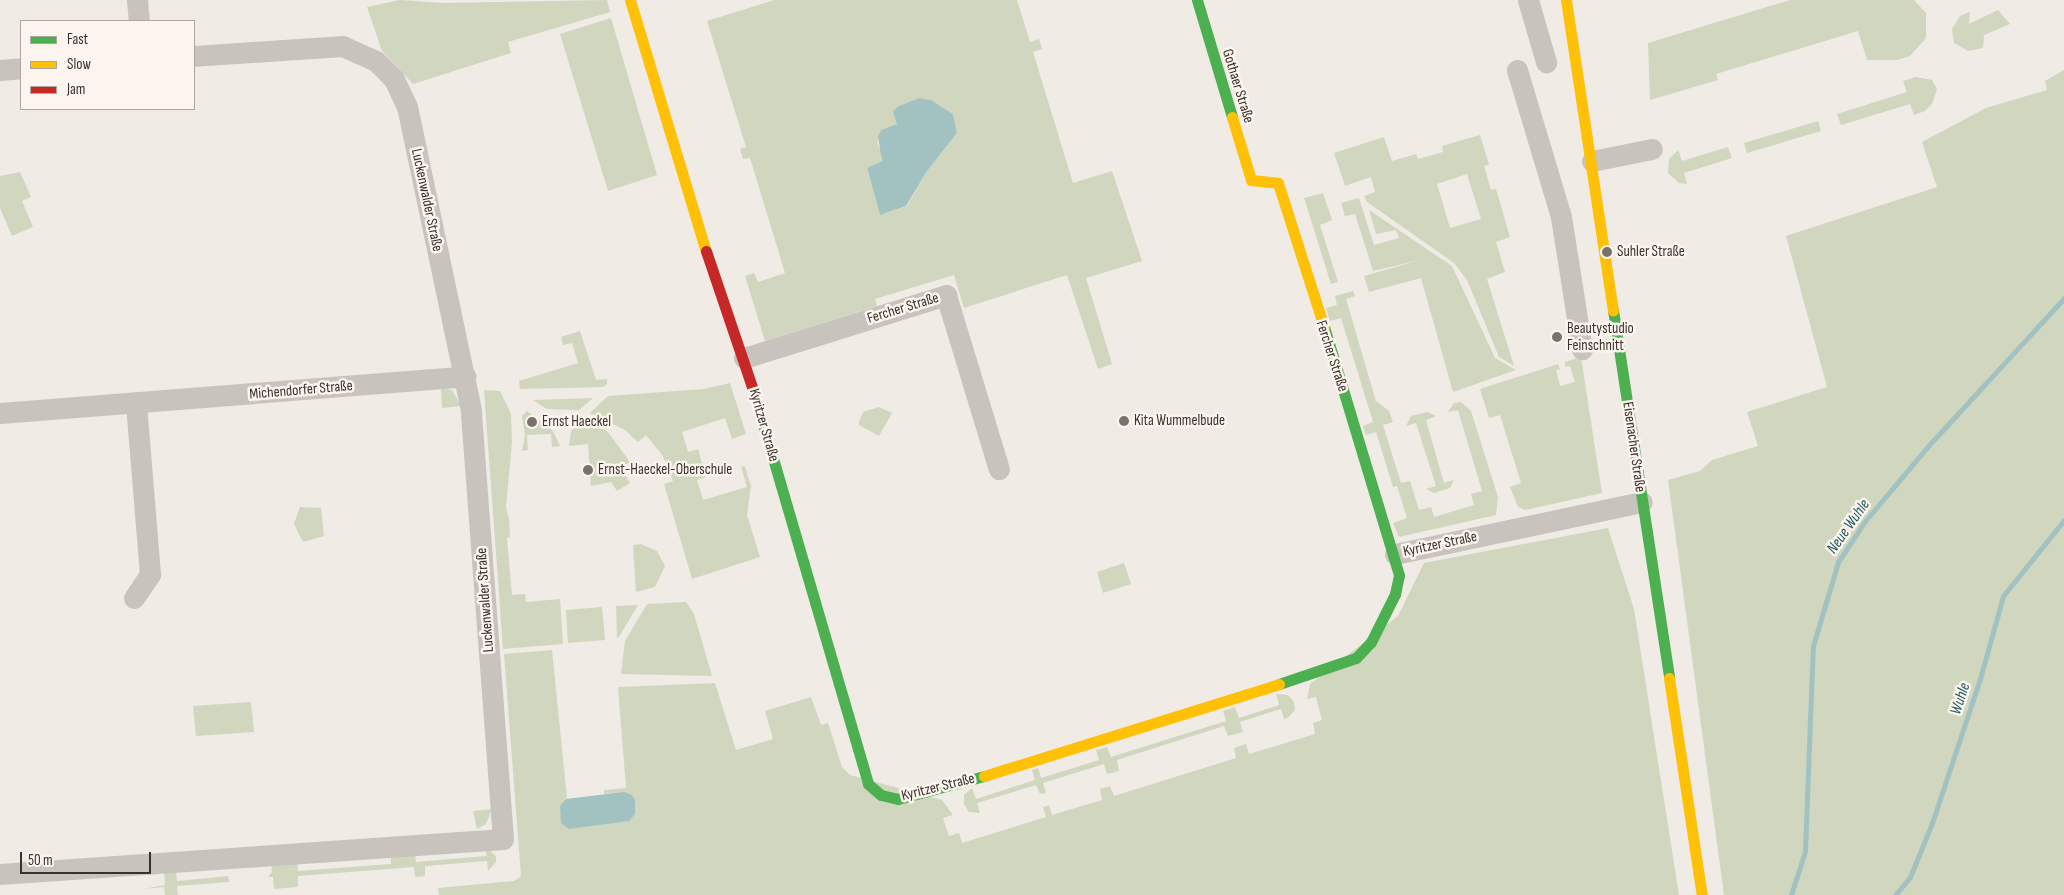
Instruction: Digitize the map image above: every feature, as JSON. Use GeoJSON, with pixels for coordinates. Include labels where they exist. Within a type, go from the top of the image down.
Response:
{"type":"FeatureCollection","features":[{"type":"Feature","properties":{"kind":"street"},"geometry":{"type":"LineString","coordinates":[[137,0],[138,20]]}},
{"type":"Feature","properties":{"kind":"street","name":"Kyritzer Straße"},"geometry":{"type":"LineString","coordinates":[[630,0],[728,322],[744,358],[860,765],[868,784],[881,795],[898,799],[945,788],[1356,658],[1371,642],[1395,594],[1399,575],[1395,554],[1642,502]]}},
{"type":"Feature","properties":{"kind":"street","name":"Gothaer Straße"},"geometry":{"type":"LineString","coordinates":[[1197,0],[1251,180]]}},
{"type":"Feature","properties":{"kind":"street"},"geometry":{"type":"LineString","coordinates":[[1528,0],[1546,62]]}},
{"type":"Feature","properties":{"kind":"street","name":"Eisenacher Straße"},"geometry":{"type":"LineString","coordinates":[[1566,0],[1592,161],[1702,895]]}},
{"type":"Feature","properties":{"kind":"street","name":"Luckenwalder Straße"},"geometry":{"type":"LineString","coordinates":[[0,874],[502,839],[466,376],[408,107],[394,79],[376,61],[343,46],[195,56]]}},
{"type":"Feature","properties":{"kind":"street"},"geometry":{"type":"LineString","coordinates":[[0,70],[20,68]]}},
{"type":"Feature","properties":{"kind":"street"},"geometry":{"type":"LineString","coordinates":[[1517,70],[1561,217],[1582,349]]}},
{"type":"Feature","properties":{"kind":"street"},"geometry":{"type":"LineString","coordinates":[[1592,161],[1652,149]]}},
{"type":"Feature","properties":{"kind":"street","name":"Fercher Straße"},"geometry":{"type":"LineString","coordinates":[[1251,180],[1266,184],[1278,183],[1395,554]]}},
{"type":"Feature","properties":{"kind":"street","name":"Fercher Straße"},"geometry":{"type":"LineString","coordinates":[[744,358],[946,295],[999,469]]}},
{"type":"Feature","properties":{"kind":"street","name":"Michendorfer Straße"},"geometry":{"type":"LineString","coordinates":[[0,413],[466,376]]}},
{"type":"Feature","properties":{"kind":"street"},"geometry":{"type":"LineString","coordinates":[[134,598],[150,574],[136,403]]}},
{"type":"Feature","properties":{"kind":"green space"},"geometry":{"type":"Polygon","coordinates":[[[400,0],[443,3],[607,0],[610,12],[508,42],[511,53],[413,84],[382,51],[367,7],[400,0]]]}},
{"type":"Feature","properties":{"kind":"green space"},"geometry":{"type":"Polygon","coordinates":[[[774,0],[1017,0],[1030,42],[1039,39],[1042,49],[1033,52],[1073,183],[1112,171],[1142,261],[1086,278],[1112,364],[1098,369],[1067,275],[964,308],[954,275],[875,299],[877,306],[765,341],[745,276],[754,273],[758,282],[785,273],[750,158],[743,159],[740,149],[746,147],[707,21],[774,0]],[[919,98],[899,106],[898,124],[881,130],[877,143],[882,152],[881,165],[867,169],[880,215],[907,206],[927,171],[957,133],[953,114],[931,100],[919,98]]]}},
{"type":"Feature","properties":{"kind":"green space"},"geometry":{"type":"Polygon","coordinates":[[[1790,0],[1914,0],[1926,13],[1926,38],[1910,56],[1897,60],[1867,60],[1858,31],[1716,74],[1718,80],[1650,100],[1648,43],[1790,0]]]}},
{"type":"Feature","properties":{"kind":"green space"},"geometry":{"type":"Polygon","coordinates":[[[1998,10],[2010,24],[1984,35],[1983,48],[1968,51],[1954,43],[1952,29],[1960,16],[1970,12],[1969,24],[1998,10]]]}},
{"type":"Feature","properties":{"kind":"green space"},"geometry":{"type":"Polygon","coordinates":[[[611,18],[657,175],[608,191],[560,34],[611,18]]]}},
{"type":"Feature","properties":{"kind":"green space"},"geometry":{"type":"Polygon","coordinates":[[[2064,70],[2064,895],[1724,895],[1668,480],[1700,471],[1712,460],[1758,446],[1747,412],[1827,387],[1786,236],[1937,187],[1922,142],[1986,108],[2047,90],[2045,81],[2064,70]]]}},
{"type":"Feature","properties":{"kind":"green space"},"geometry":{"type":"Polygon","coordinates":[[[1916,77],[1932,80],[1937,89],[1932,104],[1925,111],[1914,115],[1910,104],[1841,125],[1837,114],[1907,92],[1903,81],[1916,77]]]}},
{"type":"Feature","properties":{"kind":"green space"},"geometry":{"type":"Polygon","coordinates":[[[1818,121],[1821,131],[1747,153],[1744,143],[1818,121]]]}},
{"type":"Feature","properties":{"kind":"green space"},"geometry":{"type":"Polygon","coordinates":[[[1480,135],[1489,164],[1484,166],[1491,190],[1496,189],[1510,237],[1496,242],[1505,272],[1487,279],[1514,366],[1499,357],[1467,280],[1454,263],[1367,202],[1364,196],[1375,192],[1371,177],[1345,186],[1334,153],[1384,137],[1392,161],[1416,154],[1418,159],[1443,152],[1442,146],[1480,135]],[[1467,174],[1437,184],[1450,228],[1481,219],[1467,174]]]}},
{"type":"Feature","properties":{"kind":"green space"},"geometry":{"type":"Polygon","coordinates":[[[1728,147],[1732,158],[1684,173],[1687,184],[1679,183],[1668,173],[1669,159],[1678,150],[1682,161],[1728,147]]]}},
{"type":"Feature","properties":{"kind":"green space"},"geometry":{"type":"Polygon","coordinates":[[[20,172],[31,197],[22,201],[33,227],[12,236],[0,208],[0,176],[20,172]]]}},
{"type":"Feature","properties":{"kind":"green space"},"geometry":{"type":"Polygon","coordinates":[[[1323,193],[1332,220],[1320,225],[1338,282],[1331,284],[1304,198],[1323,193]]]}},
{"type":"Feature","properties":{"kind":"green space"},"geometry":{"type":"Polygon","coordinates":[[[1359,198],[1374,245],[1399,238],[1396,230],[1376,234],[1369,210],[1452,266],[1495,358],[1516,370],[1453,392],[1421,278],[1369,292],[1364,276],[1420,260],[1373,271],[1355,214],[1345,216],[1341,203],[1359,198]]]}},
{"type":"Feature","properties":{"kind":"green space"},"geometry":{"type":"Polygon","coordinates":[[[1353,291],[1355,296],[1346,299],[1376,401],[1389,411],[1393,422],[1383,425],[1401,483],[1410,481],[1419,510],[1431,507],[1434,517],[1474,505],[1471,494],[1482,491],[1458,410],[1448,412],[1454,403],[1461,402],[1471,411],[1498,497],[1496,515],[1399,537],[1393,523],[1407,518],[1397,486],[1393,487],[1376,432],[1366,435],[1363,426],[1373,422],[1341,318],[1330,321],[1326,308],[1337,305],[1335,296],[1353,291]]]}},
{"type":"Feature","properties":{"kind":"green space"},"geometry":{"type":"Polygon","coordinates":[[[580,331],[596,380],[607,379],[607,384],[603,387],[520,389],[519,381],[578,363],[572,343],[563,345],[561,337],[580,331]]]}},
{"type":"Feature","properties":{"kind":"green space"},"geometry":{"type":"Polygon","coordinates":[[[1581,357],[1602,493],[1525,510],[1518,507],[1510,487],[1521,483],[1500,415],[1489,418],[1480,389],[1558,364],[1560,369],[1556,370],[1560,386],[1575,382],[1570,366],[1565,367],[1565,362],[1581,357]]]}},
{"type":"Feature","properties":{"kind":"green space"},"geometry":{"type":"Polygon","coordinates":[[[730,383],[746,434],[732,439],[725,418],[682,432],[688,452],[698,449],[706,477],[697,480],[703,500],[747,487],[741,466],[745,467],[751,486],[747,515],[760,557],[692,579],[664,484],[673,481],[663,456],[646,435],[638,442],[625,430],[590,413],[608,396],[704,389],[730,383]]]}},
{"type":"Feature","properties":{"kind":"green space"},"geometry":{"type":"Polygon","coordinates":[[[441,388],[452,390],[461,406],[442,408],[441,388]]]}},
{"type":"Feature","properties":{"kind":"green space"},"geometry":{"type":"Polygon","coordinates":[[[484,390],[500,391],[511,414],[512,442],[506,507],[509,519],[510,537],[507,538],[512,595],[525,594],[526,602],[560,599],[563,644],[503,649],[484,390]]]}},
{"type":"Feature","properties":{"kind":"green space"},"geometry":{"type":"Polygon","coordinates":[[[593,398],[579,410],[547,409],[533,400],[593,398]]]}},
{"type":"Feature","properties":{"kind":"green space"},"geometry":{"type":"Polygon","coordinates":[[[879,407],[892,413],[879,436],[859,425],[859,422],[863,412],[879,407]]]}},
{"type":"Feature","properties":{"kind":"green space"},"geometry":{"type":"Polygon","coordinates":[[[527,411],[553,431],[560,446],[552,447],[551,434],[527,435],[528,450],[522,451],[525,435],[522,416],[527,411]]]}},
{"type":"Feature","properties":{"kind":"green space"},"geometry":{"type":"Polygon","coordinates":[[[1427,412],[1436,416],[1426,420],[1444,483],[1454,480],[1450,488],[1434,493],[1426,489],[1436,486],[1416,423],[1406,426],[1411,416],[1427,412]]]}},
{"type":"Feature","properties":{"kind":"green space"},"geometry":{"type":"Polygon","coordinates":[[[585,418],[608,432],[630,462],[621,468],[630,483],[617,491],[611,482],[591,486],[588,444],[569,446],[571,431],[585,418]]]}},
{"type":"Feature","properties":{"kind":"green space"},"geometry":{"type":"Polygon","coordinates":[[[300,507],[321,508],[324,536],[303,542],[294,524],[300,507]]]}},
{"type":"Feature","properties":{"kind":"green space"},"geometry":{"type":"Polygon","coordinates":[[[1608,528],[1634,609],[1679,895],[439,895],[438,888],[514,881],[521,876],[504,654],[552,650],[567,798],[563,800],[624,792],[604,794],[604,790],[626,788],[618,687],[715,683],[736,750],[773,739],[765,711],[811,697],[821,725],[828,723],[842,767],[850,775],[942,800],[953,815],[943,818],[949,836],[959,833],[962,843],[1046,817],[1043,807],[1049,805],[1052,815],[1102,800],[1100,789],[1110,786],[1114,796],[1236,758],[1234,748],[1246,744],[1249,754],[1315,734],[1313,723],[1322,720],[1316,697],[1307,699],[1310,684],[1398,616],[1424,563],[1608,528]]]}},
{"type":"Feature","properties":{"kind":"green space"},"geometry":{"type":"Polygon","coordinates":[[[641,544],[657,551],[665,566],[655,587],[636,592],[633,545],[641,544]]]}},
{"type":"Feature","properties":{"kind":"green space"},"geometry":{"type":"Polygon","coordinates":[[[1124,563],[1131,584],[1103,593],[1097,572],[1124,563]]]}},
{"type":"Feature","properties":{"kind":"green space"},"geometry":{"type":"Polygon","coordinates":[[[686,602],[694,614],[712,676],[621,674],[625,641],[647,604],[686,602]]]}},
{"type":"Feature","properties":{"kind":"green space"},"geometry":{"type":"Polygon","coordinates":[[[638,605],[619,637],[617,638],[616,606],[638,605]]]}},
{"type":"Feature","properties":{"kind":"green space"},"geometry":{"type":"Polygon","coordinates":[[[602,607],[605,640],[568,643],[566,610],[602,607]]]}},
{"type":"Feature","properties":{"kind":"green space"},"geometry":{"type":"Polygon","coordinates":[[[1276,694],[1288,695],[1294,702],[1295,710],[1289,717],[1284,719],[1281,709],[1240,722],[1243,732],[1228,736],[1224,726],[1117,760],[1119,771],[1107,774],[1104,764],[1043,783],[1046,793],[1040,794],[1036,785],[977,803],[980,813],[969,812],[964,804],[964,795],[972,788],[976,799],[1035,780],[1032,770],[1038,768],[1041,778],[1099,760],[1096,750],[1107,747],[1111,757],[1226,721],[1223,711],[1235,707],[1239,718],[1279,705],[1276,694]]]}},
{"type":"Feature","properties":{"kind":"green space"},"geometry":{"type":"Polygon","coordinates":[[[251,702],[254,732],[196,736],[193,706],[251,702]]]}},
{"type":"Feature","properties":{"kind":"green space"},"geometry":{"type":"Polygon","coordinates":[[[492,809],[486,824],[477,829],[473,811],[492,809]]]}},
{"type":"Feature","properties":{"kind":"green space"},"geometry":{"type":"Polygon","coordinates":[[[486,847],[496,856],[496,862],[488,871],[487,861],[425,866],[425,876],[415,877],[414,867],[298,876],[298,887],[274,889],[273,877],[268,877],[272,872],[271,863],[297,861],[298,871],[391,864],[391,853],[415,852],[416,862],[486,856],[486,847]]]}},
{"type":"Feature","properties":{"kind":"green space"},"geometry":{"type":"Polygon","coordinates":[[[176,871],[177,881],[228,876],[229,882],[177,886],[178,895],[165,895],[164,887],[143,889],[165,885],[164,872],[176,871]]]}},
{"type":"Feature","properties":{"kind":"water"},"geometry":{"type":"Polygon","coordinates":[[[919,98],[931,100],[953,114],[957,133],[927,171],[906,206],[880,215],[867,168],[882,161],[878,137],[881,130],[897,124],[893,111],[899,106],[919,98]]]}},
{"type":"Feature","properties":{"kind":"water"},"geometry":{"type":"Polygon","coordinates":[[[624,792],[632,795],[635,800],[635,814],[629,821],[569,829],[561,823],[560,806],[566,799],[624,792]]]}},
{"type":"Feature","properties":{"kind":"waterway","name":"Neue Wuhle"},"geometry":{"type":"LineString","coordinates":[[1791,895],[1805,851],[1813,646],[1838,562],[1865,521],[1929,445],[2064,298]]}},
{"type":"Feature","properties":{"kind":"waterway","name":"Wuhle"},"geometry":{"type":"LineString","coordinates":[[1895,895],[1910,877],[1932,823],[1980,679],[2003,596],[2064,520]]}},
{"type":"Feature","properties":{"kind":"traffic: fast"},"geometry":{"type":"LineString","coordinates":[[1197,0],[1232,117]]}},
{"type":"Feature","properties":{"kind":"traffic: fast"},"geometry":{"type":"LineString","coordinates":[[1613,310],[1669,678]]}},
{"type":"Feature","properties":{"kind":"traffic: fast"},"geometry":{"type":"LineString","coordinates":[[1279,684],[1356,658],[1371,642],[1395,594],[1399,575],[1324,327]]}},
{"type":"Feature","properties":{"kind":"traffic: fast"},"geometry":{"type":"LineString","coordinates":[[753,390],[868,784],[881,795],[898,799],[984,776]]}},
{"type":"Feature","properties":{"kind":"traffic: slow"},"geometry":{"type":"LineString","coordinates":[[630,0],[706,251]]}},
{"type":"Feature","properties":{"kind":"traffic: slow"},"geometry":{"type":"LineString","coordinates":[[1566,0],[1613,310]]}},
{"type":"Feature","properties":{"kind":"traffic: slow"},"geometry":{"type":"LineString","coordinates":[[1232,117],[1251,180],[1278,183],[1324,327]]}},
{"type":"Feature","properties":{"kind":"traffic: slow"},"geometry":{"type":"LineString","coordinates":[[1669,678],[1702,895]]}},
{"type":"Feature","properties":{"kind":"traffic: slow"},"geometry":{"type":"LineString","coordinates":[[984,776],[1279,684]]}},
{"type":"Feature","properties":{"kind":"traffic: jam"},"geometry":{"type":"LineString","coordinates":[[706,251],[753,390]]}},
{"type":"Feature","properties":{"kind":"place","name":"Suhler Straße"},"geometry":{"type":"Point","coordinates":[1607,252]}},
{"type":"Feature","properties":{"kind":"place","name":"Beautystudio Feinschnitt"},"geometry":{"type":"Point","coordinates":[1557,337]}},
{"type":"Feature","properties":{"kind":"place","name":"Kita Wummelbude"},"geometry":{"type":"Point","coordinates":[1124,421]}},
{"type":"Feature","properties":{"kind":"place","name":"Ernst Haeckel"},"geometry":{"type":"Point","coordinates":[532,422]}},
{"type":"Feature","properties":{"kind":"place","name":"Ernst-Haeckel-Oberschule"},"geometry":{"type":"Point","coordinates":[588,470]}}]}
